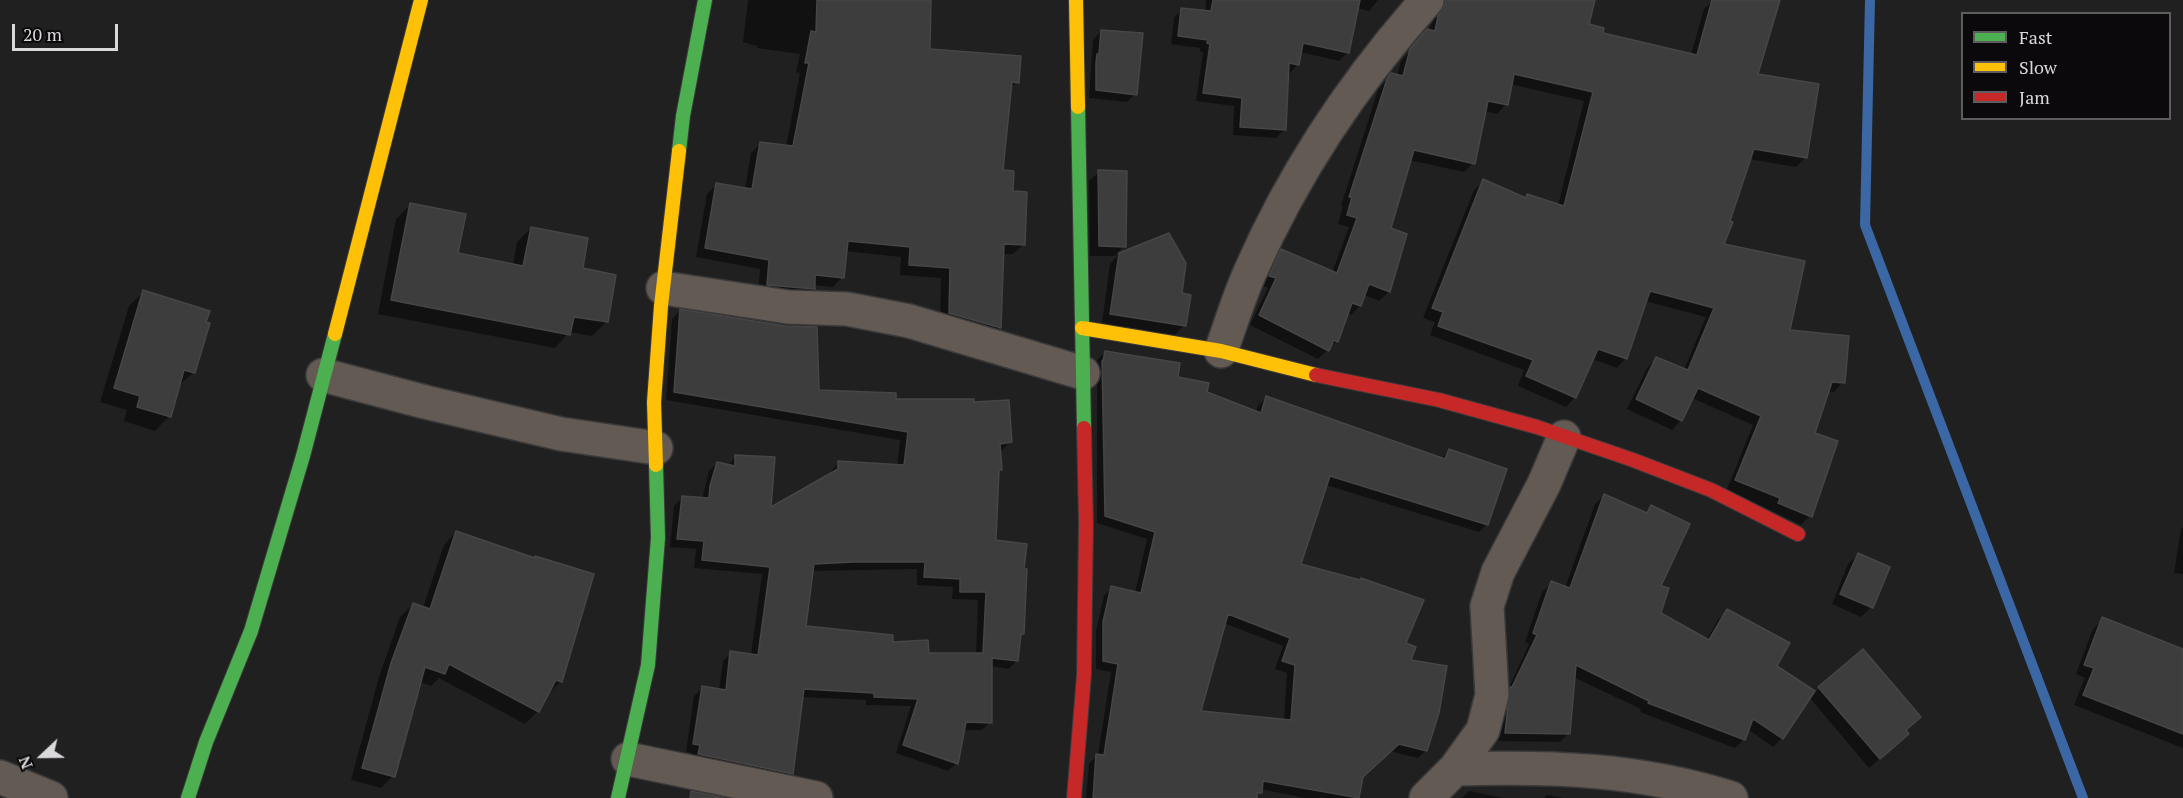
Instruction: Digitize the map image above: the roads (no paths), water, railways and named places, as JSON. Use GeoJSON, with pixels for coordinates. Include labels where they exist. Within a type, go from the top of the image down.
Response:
{"type":"FeatureCollection","features":[{"type":"Feature","properties":{"kind":"street"},"geometry":{"type":"LineString","coordinates":[[188,798],[206,742],[251,631],[303,456],[421,0]]}},
{"type":"Feature","properties":{"kind":"street"},"geometry":{"type":"LineString","coordinates":[[618,798],[649,654],[658,538],[654,402],[663,288],[683,116],[705,0]]}},
{"type":"Feature","properties":{"kind":"street"},"geometry":{"type":"LineString","coordinates":[[1074,798],[1084,675],[1086,523],[1076,0]]}},
{"type":"Feature","properties":{"kind":"street"},"geometry":{"type":"LineString","coordinates":[[1221,351],[1250,271],[1275,221],[1322,139],[1393,39],[1427,0]]}},
{"type":"Feature","properties":{"kind":"street"},"geometry":{"type":"LineString","coordinates":[[663,288],[788,307],[847,309],[888,317],[946,331],[1083,372]]}},
{"type":"Feature","properties":{"kind":"street"},"geometry":{"type":"LineString","coordinates":[[1082,328],[1221,351],[1339,381],[1439,400],[1537,427],[1711,490],[1798,534]]}},
{"type":"Feature","properties":{"kind":"street"},"geometry":{"type":"LineString","coordinates":[[323,375],[561,434],[656,448]]}},
{"type":"Feature","properties":{"kind":"street"},"geometry":{"type":"LineString","coordinates":[[1425,798],[1455,769],[1483,730],[1492,695],[1487,606],[1498,572],[1544,483],[1564,437]]}},
{"type":"Feature","properties":{"kind":"street"},"geometry":{"type":"LineString","coordinates":[[628,759],[816,798]]}},
{"type":"Feature","properties":{"kind":"street"},"geometry":{"type":"LineString","coordinates":[[1455,769],[1512,767],[1608,771],[1696,787],[1731,798]]}},
{"type":"Feature","properties":{"kind":"street"},"geometry":{"type":"LineString","coordinates":[[0,777],[51,798]]}},
{"type":"Feature","properties":{"kind":"waterway"},"geometry":{"type":"LineString","coordinates":[[1870,0],[1865,225],[2083,798]]}}]}
